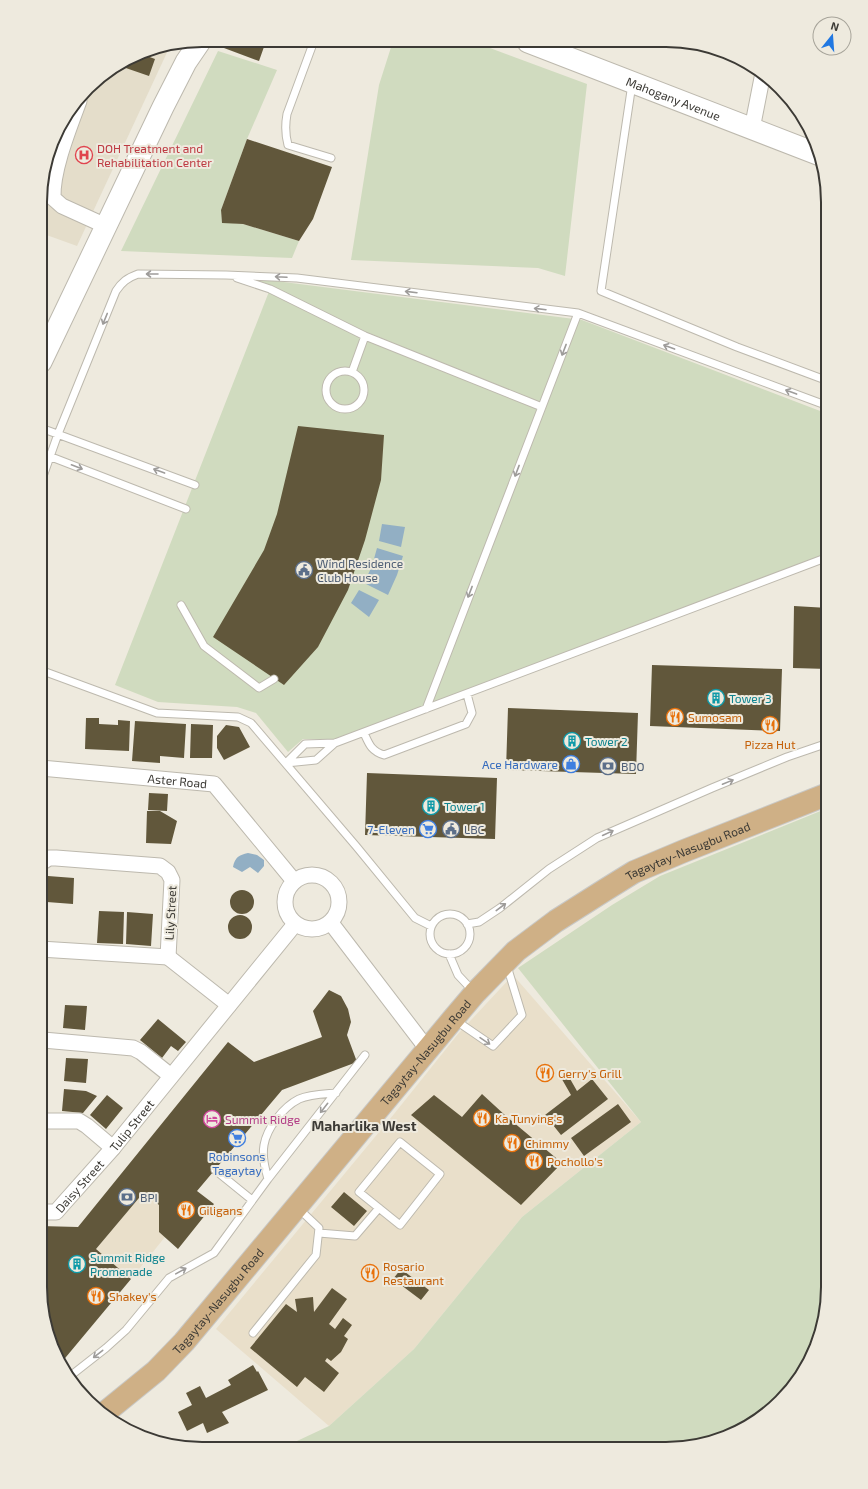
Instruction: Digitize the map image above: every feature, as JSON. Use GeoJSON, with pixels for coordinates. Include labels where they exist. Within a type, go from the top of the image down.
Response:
{"type":"FeatureCollection","features":[{"type":"Feature","properties":{"kind":"main road"},"geometry":{"type":"LineString","coordinates":[[47,349],[163,107],[186,62],[196,47]]}},
{"type":"Feature","properties":{"kind":"main road","name":"Mahogany Avenue"},"geometry":{"type":"LineString","coordinates":[[541,47],[813,152]]}},
{"type":"Feature","properties":{"kind":"main road","name":"Tagaytay-Nasugbu Road"},"geometry":{"type":"LineString","coordinates":[[108,1410],[146,1380],[174,1353],[475,993],[516,951],[556,921],[634,872],[821,797]]}},
{"type":"Feature","properties":{"kind":"street"},"geometry":{"type":"LineString","coordinates":[[752,129],[762,80]]}},
{"type":"Feature","properties":{"kind":"street"},"geometry":{"type":"LineString","coordinates":[[64,131],[53,185],[53,198],[62,206],[106,226]]}},
{"type":"Feature","properties":{"kind":"street","name":"Aster Road"},"geometry":{"type":"LineString","coordinates":[[47,769],[214,784],[294,881]]}},
{"type":"Feature","properties":{"kind":"street","name":"Lily Street"},"geometry":{"type":"LineString","coordinates":[[47,859],[49,858],[160,866],[168,872],[172,880],[168,958],[47,949]]}},
{"type":"Feature","properties":{"kind":"street"},"geometry":{"type":"LineString","coordinates":[[311,874],[321,876],[329,880],[336,887],[339,896],[339,906],[331,923],[322,928],[313,930],[295,924],[288,914],[284,903],[288,887],[302,876],[311,874]]}},
{"type":"Feature","properties":{"kind":"street"},"geometry":{"type":"LineString","coordinates":[[331,923],[428,1050]]}},
{"type":"Feature","properties":{"kind":"street","name":"Tulip Street"},"geometry":{"type":"LineString","coordinates":[[47,1121],[79,1121],[113,1148],[295,924]]}},
{"type":"Feature","properties":{"kind":"street"},"geometry":{"type":"LineString","coordinates":[[168,958],[229,1005]]}},
{"type":"Feature","properties":{"kind":"street"},"geometry":{"type":"LineString","coordinates":[[47,1040],[133,1048],[141,1052],[171,1076]]}},
{"type":"Feature","properties":{"kind":"street","name":"Daisy Street"},"geometry":{"type":"LineString","coordinates":[[47,1212],[56,1212],[113,1148]]}},
{"type":"Feature","properties":{"kind":"lane"},"geometry":{"type":"LineString","coordinates":[[312,47],[287,114],[285,134],[288,145],[331,158]]}},
{"type":"Feature","properties":{"kind":"lane"},"geometry":{"type":"LineString","coordinates":[[632,82],[600,291],[737,348],[821,378]]}},
{"type":"Feature","properties":{"kind":"lane"},"geometry":{"type":"LineString","coordinates":[[47,465],[58,434],[120,284],[128,278],[138,274],[226,275],[297,278],[578,314],[821,403]]}},
{"type":"Feature","properties":{"kind":"lane"},"geometry":{"type":"LineString","coordinates":[[226,275],[270,289],[365,336],[542,407]]}},
{"type":"Feature","properties":{"kind":"lane"},"geometry":{"type":"LineString","coordinates":[[426,709],[578,314]]}},
{"type":"Feature","properties":{"kind":"lane"},"geometry":{"type":"LineString","coordinates":[[352,372],[365,336]]}},
{"type":"Feature","properties":{"kind":"lane"},"geometry":{"type":"LineString","coordinates":[[346,370],[352,372],[357,374],[364,385],[363,397],[360,403],[349,409],[336,407],[331,403],[328,397],[326,385],[334,374],[346,370]]}},
{"type":"Feature","properties":{"kind":"lane"},"geometry":{"type":"LineString","coordinates":[[47,430],[195,485]]}},
{"type":"Feature","properties":{"kind":"lane"},"geometry":{"type":"LineString","coordinates":[[47,455],[186,508]]}},
{"type":"Feature","properties":{"kind":"lane"},"geometry":{"type":"LineString","coordinates":[[286,763],[316,760],[335,744],[821,560]]}},
{"type":"Feature","properties":{"kind":"lane"},"geometry":{"type":"LineString","coordinates":[[181,604],[204,646],[260,688],[274,679]]}},
{"type":"Feature","properties":{"kind":"lane"},"geometry":{"type":"LineString","coordinates":[[47,672],[157,713],[238,717],[251,723],[415,918],[431,926]]}},
{"type":"Feature","properties":{"kind":"lane"},"geometry":{"type":"LineString","coordinates":[[364,733],[371,747],[376,753],[384,755],[466,724],[472,713],[467,694]]}},
{"type":"Feature","properties":{"kind":"lane"},"geometry":{"type":"LineString","coordinates":[[286,763],[305,744],[335,744]]}},
{"type":"Feature","properties":{"kind":"lane"},"geometry":{"type":"LineString","coordinates":[[467,924],[479,922],[500,908],[549,869],[597,838],[712,788],[787,757],[821,745]]}},
{"type":"Feature","properties":{"kind":"lane"},"geometry":{"type":"LineString","coordinates":[[445,914],[458,915],[464,919],[467,924],[470,936],[466,947],[461,951],[449,954],[443,953],[433,945],[430,939],[431,926],[434,921],[445,914]]}},
{"type":"Feature","properties":{"kind":"lane"},"geometry":{"type":"LineString","coordinates":[[449,954],[458,975],[475,993]]}},
{"type":"Feature","properties":{"kind":"lane"},"geometry":{"type":"LineString","coordinates":[[453,1019],[493,1046],[522,1015],[506,962]]}},
{"type":"Feature","properties":{"kind":"lane"},"geometry":{"type":"LineString","coordinates":[[73,1374],[126,1330],[169,1278],[214,1253],[268,1179],[365,1056]]}},
{"type":"Feature","properties":{"kind":"lane"},"geometry":{"type":"LineString","coordinates":[[268,1179],[263,1163],[264,1145],[272,1125],[287,1107],[299,1099],[316,1094],[336,1092]]}},
{"type":"Feature","properties":{"kind":"lane"},"geometry":{"type":"LineString","coordinates":[[400,1142],[440,1174],[400,1225],[379,1208],[359,1192],[400,1142]]}},
{"type":"Feature","properties":{"kind":"lane"},"geometry":{"type":"LineString","coordinates":[[214,1170],[252,1200]]}},
{"type":"Feature","properties":{"kind":"lane"},"geometry":{"type":"LineString","coordinates":[[252,1333],[316,1255],[319,1228],[297,1207]]}},
{"type":"Feature","properties":{"kind":"lane"},"geometry":{"type":"LineString","coordinates":[[319,1233],[355,1236],[379,1208]]}},
{"type":"Feature","properties":{"kind":"shaded area","name":"DOH Treatment and Rehabilitation Center"},"geometry":{"type":"Polygon","coordinates":[[[168,51],[77,246],[47,235],[48,182],[55,152],[63,133],[85,100],[100,85],[133,63],[152,55],[168,51]]]}},
{"type":"Feature","properties":{"kind":"shaded area","name":"Rosario Restaurant"},"geometry":{"type":"Polygon","coordinates":[[[513,975],[641,1122],[522,1217],[414,1349],[329,1426],[216,1329],[394,1114],[458,1034],[513,975]]]}},
{"type":"Feature","properties":{"kind":"shaded area"},"geometry":{"type":"Polygon","coordinates":[[[144,1192],[159,1205],[159,1232],[165,1237],[131,1279],[96,1249],[144,1192]]]}},
{"type":"Feature","properties":{"kind":"green space"},"geometry":{"type":"Polygon","coordinates":[[[391,47],[487,47],[587,84],[565,276],[538,268],[351,260],[379,85],[391,47]]]}},
{"type":"Feature","properties":{"kind":"green space"},"geometry":{"type":"Polygon","coordinates":[[[218,51],[277,70],[247,139],[221,210],[222,222],[243,224],[299,241],[292,258],[121,251],[218,51]]]}},
{"type":"Feature","properties":{"kind":"green space"},"geometry":{"type":"Polygon","coordinates":[[[236,276],[582,320],[821,411],[821,560],[346,739],[303,739],[288,752],[256,713],[237,707],[158,702],[115,685],[270,289],[236,276]]]}},
{"type":"Feature","properties":{"kind":"green space"},"geometry":{"type":"Polygon","coordinates":[[[821,811],[821,1297],[813,1337],[805,1356],[795,1373],[776,1397],[744,1421],[716,1434],[686,1441],[295,1442],[329,1426],[414,1349],[522,1217],[641,1122],[518,968],[612,905],[660,876],[821,811]]]}},
{"type":"Feature","properties":{"kind":"water"},"geometry":{"type":"Polygon","coordinates":[[[382,524],[405,527],[401,547],[379,541],[382,524]]]}},
{"type":"Feature","properties":{"kind":"water"},"geometry":{"type":"Polygon","coordinates":[[[377,548],[403,556],[397,575],[388,595],[364,583],[372,566],[377,548]]]}},
{"type":"Feature","properties":{"kind":"water"},"geometry":{"type":"Polygon","coordinates":[[[359,590],[379,600],[369,617],[351,603],[359,590]]]}},
{"type":"Feature","properties":{"kind":"water"},"geometry":{"type":"Polygon","coordinates":[[[248,853],[257,855],[264,860],[264,866],[258,873],[250,867],[242,872],[233,867],[238,857],[248,853]]]}},
{"type":"Feature","properties":{"kind":"building"},"geometry":{"type":"Polygon","coordinates":[[[224,47],[264,47],[259,61],[224,47]]]}},
{"type":"Feature","properties":{"kind":"building"},"geometry":{"type":"Polygon","coordinates":[[[148,57],[155,59],[149,76],[125,68],[148,57]]]}},
{"type":"Feature","properties":{"kind":"building"},"geometry":{"type":"Polygon","coordinates":[[[247,139],[332,167],[313,219],[299,241],[243,224],[222,223],[221,210],[247,139]]]}},
{"type":"Feature","properties":{"kind":"building","name":"Wind Residence Club House"},"geometry":{"type":"Polygon","coordinates":[[[298,426],[384,435],[381,480],[365,540],[348,590],[318,647],[284,685],[213,637],[264,550],[277,514],[298,426]]]}},
{"type":"Feature","properties":{"kind":"building"},"geometry":{"type":"Polygon","coordinates":[[[794,606],[821,608],[821,669],[793,668],[794,606]]]}},
{"type":"Feature","properties":{"kind":"building","name":"Tower 3"},"geometry":{"type":"Polygon","coordinates":[[[652,665],[782,669],[780,731],[650,726],[652,665]]]}},
{"type":"Feature","properties":{"kind":"building","name":"Tower 2"},"geometry":{"type":"Polygon","coordinates":[[[508,708],[638,713],[636,774],[506,770],[508,708]]]}},
{"type":"Feature","properties":{"kind":"building"},"geometry":{"type":"Polygon","coordinates":[[[86,718],[99,718],[99,724],[118,725],[118,720],[130,721],[129,751],[85,749],[86,718]]]}},
{"type":"Feature","properties":{"kind":"building"},"geometry":{"type":"Polygon","coordinates":[[[135,721],[186,724],[184,758],[160,756],[160,763],[132,761],[135,721]]]}},
{"type":"Feature","properties":{"kind":"building"},"geometry":{"type":"Polygon","coordinates":[[[191,724],[213,725],[212,758],[190,758],[191,724]]]}},
{"type":"Feature","properties":{"kind":"building"},"geometry":{"type":"Polygon","coordinates":[[[226,725],[239,727],[250,747],[224,760],[217,748],[217,736],[226,725]]]}},
{"type":"Feature","properties":{"kind":"building","name":"Tower 1"},"geometry":{"type":"Polygon","coordinates":[[[367,773],[497,778],[495,839],[365,835],[367,773]]]}},
{"type":"Feature","properties":{"kind":"building"},"geometry":{"type":"Polygon","coordinates":[[[149,793],[168,794],[167,811],[148,810],[149,793]]]}},
{"type":"Feature","properties":{"kind":"building"},"geometry":{"type":"Polygon","coordinates":[[[147,811],[160,811],[177,821],[171,844],[146,843],[147,811]]]}},
{"type":"Feature","properties":{"kind":"building"},"geometry":{"type":"Polygon","coordinates":[[[48,876],[74,878],[73,904],[47,902],[48,876]]]}},
{"type":"Feature","properties":{"kind":"building"},"geometry":{"type":"Polygon","coordinates":[[[242,890],[251,893],[254,902],[251,911],[242,914],[233,911],[230,902],[233,893],[242,890]]]}},
{"type":"Feature","properties":{"kind":"building"},"geometry":{"type":"Polygon","coordinates":[[[99,911],[124,912],[123,944],[97,943],[99,911]]]}},
{"type":"Feature","properties":{"kind":"building"},"geometry":{"type":"Polygon","coordinates":[[[127,912],[153,914],[151,946],[126,944],[127,912]]]}},
{"type":"Feature","properties":{"kind":"building"},"geometry":{"type":"Polygon","coordinates":[[[240,915],[249,918],[252,927],[249,936],[240,939],[231,936],[228,927],[231,918],[240,915]]]}},
{"type":"Feature","properties":{"kind":"building"},"geometry":{"type":"Polygon","coordinates":[[[329,990],[341,996],[348,1009],[351,1022],[347,1035],[357,1062],[282,1090],[197,1191],[214,1204],[178,1249],[159,1232],[159,1205],[144,1192],[96,1249],[131,1279],[65,1359],[55,1337],[48,1307],[47,1226],[78,1227],[228,1042],[254,1062],[322,1037],[313,1011],[329,990]]]}},
{"type":"Feature","properties":{"kind":"building"},"geometry":{"type":"Polygon","coordinates":[[[65,1005],[87,1006],[85,1030],[63,1028],[65,1005]]]}},
{"type":"Feature","properties":{"kind":"building"},"geometry":{"type":"Polygon","coordinates":[[[158,1019],[186,1042],[178,1051],[171,1046],[162,1058],[140,1040],[158,1019]]]}},
{"type":"Feature","properties":{"kind":"building"},"geometry":{"type":"Polygon","coordinates":[[[66,1058],[88,1059],[86,1083],[64,1081],[66,1058]]]}},
{"type":"Feature","properties":{"kind":"building"},"geometry":{"type":"Polygon","coordinates":[[[565,1070],[577,1091],[592,1079],[608,1099],[561,1135],[545,1115],[571,1095],[559,1074],[565,1070]]]}},
{"type":"Feature","properties":{"kind":"building"},"geometry":{"type":"Polygon","coordinates":[[[64,1089],[86,1091],[97,1096],[83,1113],[62,1111],[64,1089]]]}},
{"type":"Feature","properties":{"kind":"building"},"geometry":{"type":"Polygon","coordinates":[[[482,1094],[562,1163],[521,1205],[411,1115],[434,1095],[462,1117],[482,1094]]]}},
{"type":"Feature","properties":{"kind":"building"},"geometry":{"type":"Polygon","coordinates":[[[107,1095],[123,1108],[106,1129],[90,1115],[107,1095]]]}},
{"type":"Feature","properties":{"kind":"building"},"geometry":{"type":"Polygon","coordinates":[[[618,1104],[631,1122],[584,1156],[571,1138],[618,1104]]]}},
{"type":"Feature","properties":{"kind":"building"},"geometry":{"type":"Polygon","coordinates":[[[344,1192],[367,1211],[354,1226],[331,1207],[344,1192]]]}},
{"type":"Feature","properties":{"kind":"building"},"geometry":{"type":"Polygon","coordinates":[[[401,1269],[429,1290],[421,1300],[393,1279],[401,1269]]]}},
{"type":"Feature","properties":{"kind":"building"},"geometry":{"type":"Polygon","coordinates":[[[332,1288],[347,1299],[329,1324],[335,1329],[343,1318],[352,1325],[344,1336],[348,1339],[341,1352],[331,1361],[327,1358],[325,1361],[339,1373],[324,1392],[305,1377],[297,1387],[250,1348],[286,1304],[297,1312],[295,1299],[313,1297],[314,1312],[332,1288]]]}},
{"type":"Feature","properties":{"kind":"building"},"geometry":{"type":"Polygon","coordinates":[[[253,1365],[257,1372],[258,1371],[268,1390],[222,1412],[229,1423],[207,1433],[203,1423],[187,1431],[178,1412],[192,1405],[186,1393],[200,1386],[206,1398],[231,1385],[228,1380],[253,1365]]]}},
{"type":"Feature","properties":{"kind":"place","name":"DOH Treatment and Rehabilitation Center"},"geometry":{"type":"Point","coordinates":[84,155]}},
{"type":"Feature","properties":{"kind":"place","name":"Wind Residence Club House"},"geometry":{"type":"Point","coordinates":[304,570]}},
{"type":"Feature","properties":{"kind":"place","name":"Tower 3"},"geometry":{"type":"Point","coordinates":[716,698]}},
{"type":"Feature","properties":{"kind":"place","name":"Sumosam"},"geometry":{"type":"Point","coordinates":[675,717]}},
{"type":"Feature","properties":{"kind":"place","name":"Pizza Hut"},"geometry":{"type":"Point","coordinates":[770,725]}},
{"type":"Feature","properties":{"kind":"place","name":"Tower 2"},"geometry":{"type":"Point","coordinates":[572,741]}},
{"type":"Feature","properties":{"kind":"place","name":"Ace Hardware"},"geometry":{"type":"Point","coordinates":[571,764]}},
{"type":"Feature","properties":{"kind":"place","name":"BDO"},"geometry":{"type":"Point","coordinates":[608,766]}},
{"type":"Feature","properties":{"kind":"place","name":"Tower 1"},"geometry":{"type":"Point","coordinates":[431,806]}},
{"type":"Feature","properties":{"kind":"place","name":"7-Eleven"},"geometry":{"type":"Point","coordinates":[428,829]}},
{"type":"Feature","properties":{"kind":"place","name":"LBC"},"geometry":{"type":"Point","coordinates":[451,829]}},
{"type":"Feature","properties":{"kind":"place","name":"Gerry's Grill"},"geometry":{"type":"Point","coordinates":[545,1073]}},
{"type":"Feature","properties":{"kind":"place","name":"Ka Tunying's"},"geometry":{"type":"Point","coordinates":[482,1118]}},
{"type":"Feature","properties":{"kind":"place","name":"Summit Ridge"},"geometry":{"type":"Point","coordinates":[212,1119]}},
{"type":"Feature","properties":{"kind":"place","name":"Robinsons Tagaytay"},"geometry":{"type":"Point","coordinates":[237,1138]}},
{"type":"Feature","properties":{"kind":"place","name":"Chimmy"},"geometry":{"type":"Point","coordinates":[512,1143]}},
{"type":"Feature","properties":{"kind":"place","name":"Pochollo's"},"geometry":{"type":"Point","coordinates":[534,1161]}},
{"type":"Feature","properties":{"kind":"place","name":"BPI"},"geometry":{"type":"Point","coordinates":[127,1197]}},
{"type":"Feature","properties":{"kind":"place","name":"Giligans"},"geometry":{"type":"Point","coordinates":[186,1210]}},
{"type":"Feature","properties":{"kind":"place","name":"Summit Ridge Promenade"},"geometry":{"type":"Point","coordinates":[77,1264]}},
{"type":"Feature","properties":{"kind":"place","name":"Rosario Restaurant"},"geometry":{"type":"Point","coordinates":[370,1273]}},
{"type":"Feature","properties":{"kind":"place","name":"Shakey's"},"geometry":{"type":"Point","coordinates":[96,1296]}},
{"type":"Feature","properties":{"kind":"district","name":"Maharlika West"},"geometry":{"type":"Point","coordinates":[364,1125]}}]}
